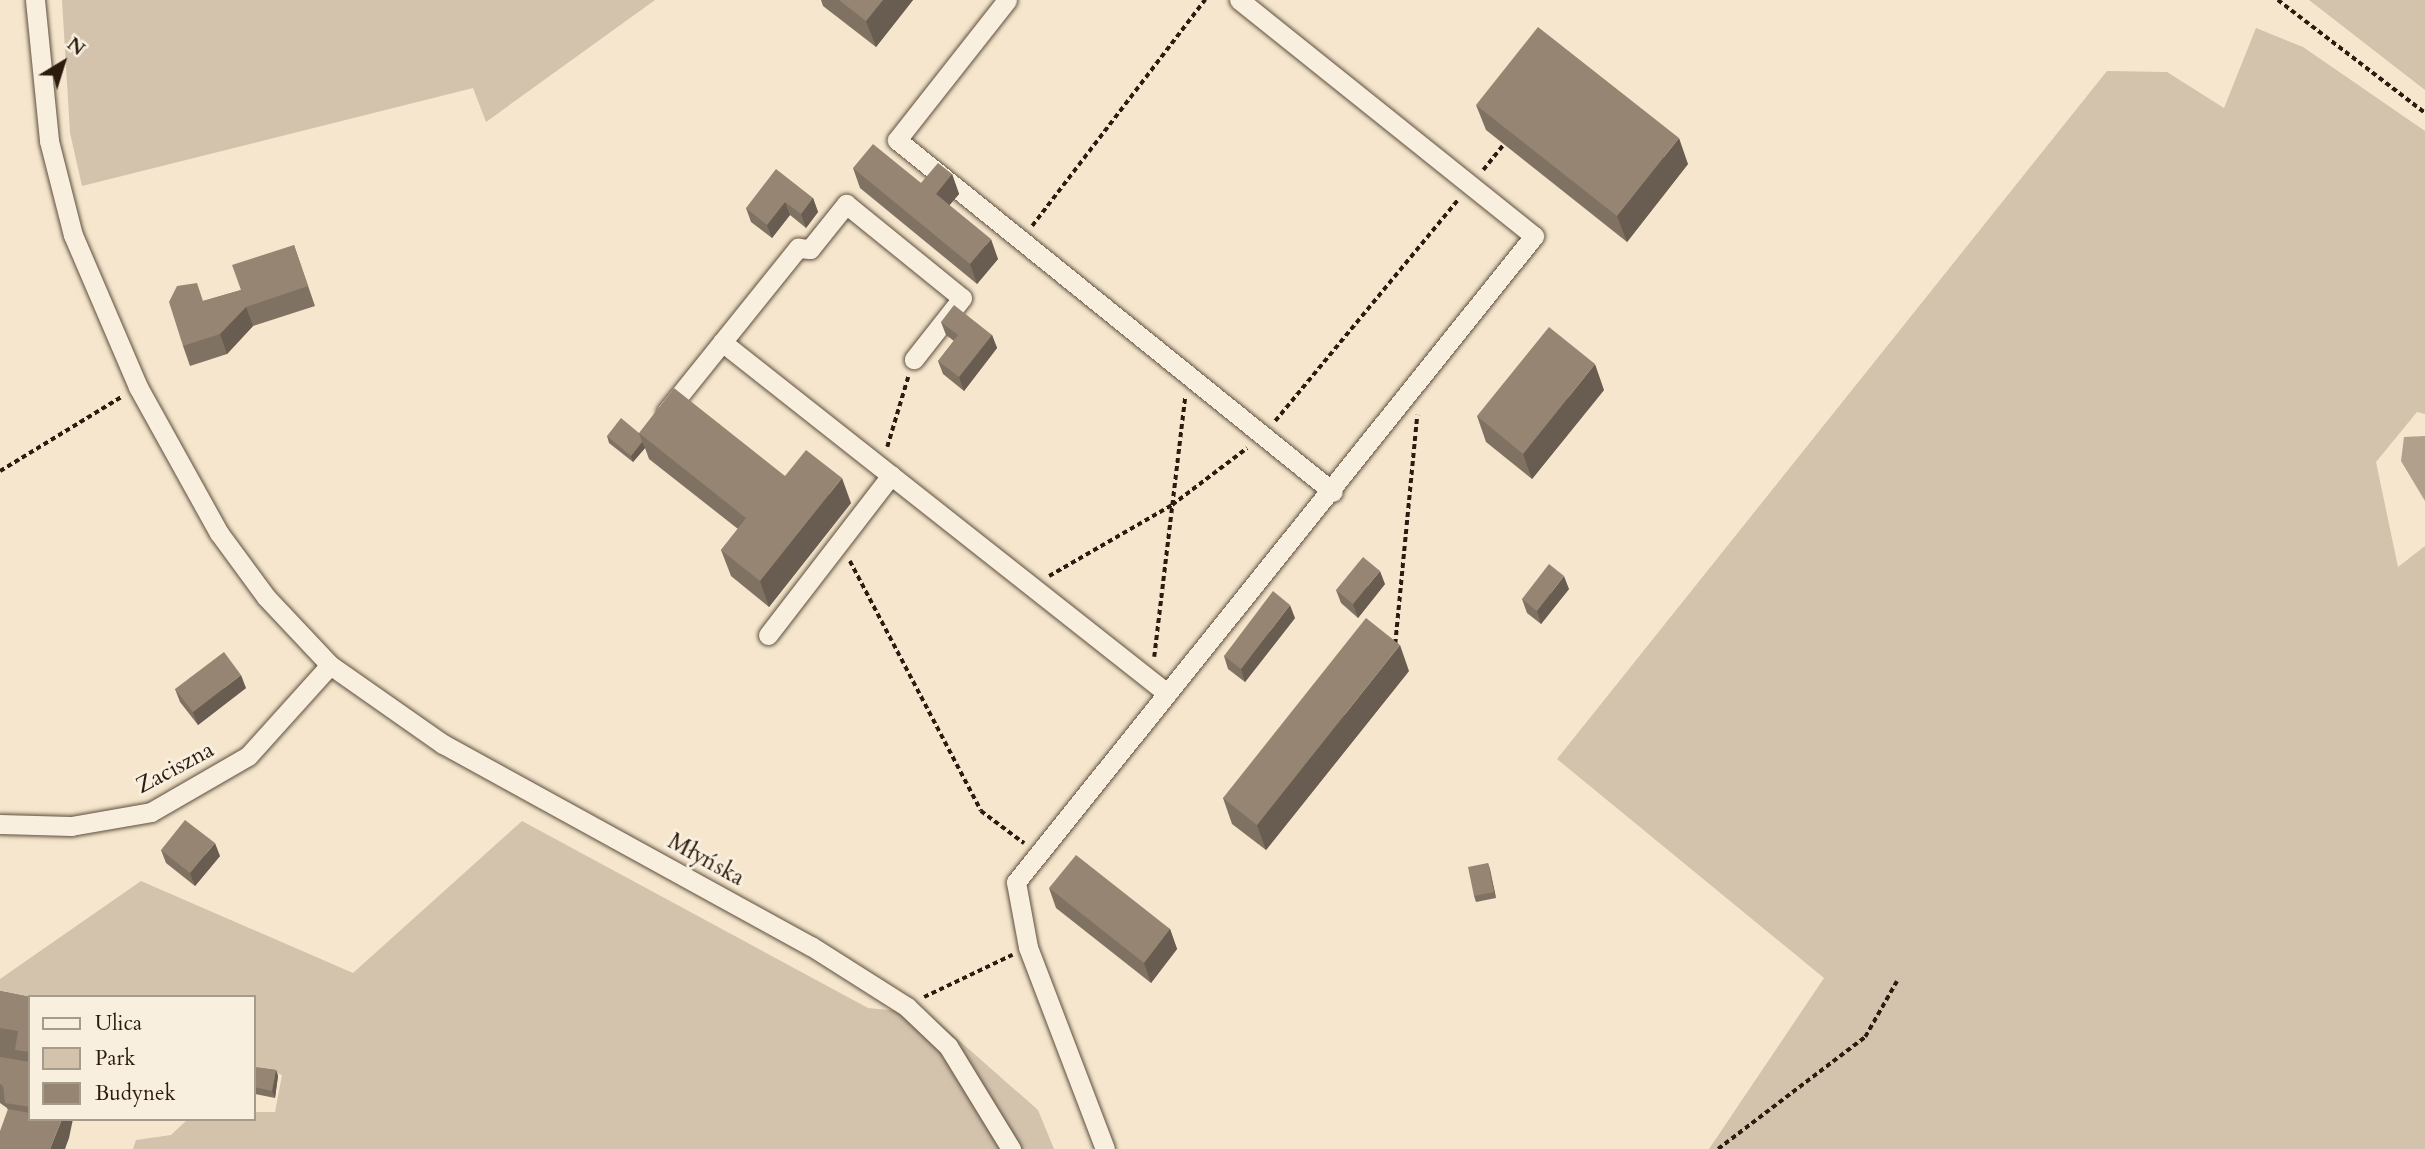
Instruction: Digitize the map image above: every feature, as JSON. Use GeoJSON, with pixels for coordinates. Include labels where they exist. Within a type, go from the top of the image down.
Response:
{"type":"FeatureCollection","features":[{"type":"Feature","properties":{"kind":"street","name":"Młyńska"},"geometry":{"type":"LineString","coordinates":[[35,0],[49,141],[73,235],[138,387],[219,533],[266,597],[330,664],[443,744],[811,946],[907,1007],[948,1046],[1011,1149]]}},
{"type":"Feature","properties":{"kind":"street"},"geometry":{"type":"LineString","coordinates":[[1007,0],[897,140],[1333,492]]}},
{"type":"Feature","properties":{"kind":"street"},"geometry":{"type":"LineString","coordinates":[[1105,1149],[1028,947],[1016,882],[1036,852],[1333,492],[1534,236],[1239,0]]}},
{"type":"Feature","properties":{"kind":"street"},"geometry":{"type":"LineString","coordinates":[[666,412],[798,248],[810,249],[846,204],[962,298],[914,359]]}},
{"type":"Feature","properties":{"kind":"street"},"geometry":{"type":"LineString","coordinates":[[722,342],[1167,693]]}},
{"type":"Feature","properties":{"kind":"street"},"geometry":{"type":"LineString","coordinates":[[768,635],[839,541],[886,471]]}},
{"type":"Feature","properties":{"kind":"street","name":"Zaciszna"},"geometry":{"type":"LineString","coordinates":[[0,824],[71,826],[151,812],[248,756],[330,664]]}},
{"type":"Feature","properties":{"kind":"path"},"geometry":{"type":"LineString","coordinates":[[1021,240],[1205,0]]}},
{"type":"Feature","properties":{"kind":"path"},"geometry":{"type":"LineString","coordinates":[[2278,0],[2425,113]]}},
{"type":"Feature","properties":{"kind":"path"},"geometry":{"type":"LineString","coordinates":[[1032,586],[1172,505],[1263,436],[1503,145]]}},
{"type":"Feature","properties":{"kind":"path"},"geometry":{"type":"LineString","coordinates":[[886,471],[914,359]]}},
{"type":"Feature","properties":{"kind":"path"},"geometry":{"type":"LineString","coordinates":[[1151,681],[1188,374]]}},
{"type":"Feature","properties":{"kind":"path"},"geometry":{"type":"LineString","coordinates":[[1394,659],[1420,382]]}},
{"type":"Feature","properties":{"kind":"path"},"geometry":{"type":"LineString","coordinates":[[0,471],[138,387]]}},
{"type":"Feature","properties":{"kind":"path"},"geometry":{"type":"LineString","coordinates":[[839,541],[981,811],[1036,852]]}},
{"type":"Feature","properties":{"kind":"path"},"geometry":{"type":"LineString","coordinates":[[907,1007],[1028,947]]}},
{"type":"Feature","properties":{"kind":"path"},"geometry":{"type":"LineString","coordinates":[[1718,1149],[1865,1037],[1897,981]]}},
{"type":"Feature","properties":{"kind":"green space"},"geometry":{"type":"Polygon","coordinates":[[[62,0],[655,0],[486,122],[473,88],[82,186],[70,133],[62,0]]]}},
{"type":"Feature","properties":{"kind":"green space"},"geometry":{"type":"Polygon","coordinates":[[[2309,0],[2425,0],[2425,90],[2309,0]]]}},
{"type":"Feature","properties":{"kind":"green space"},"geometry":{"type":"Polygon","coordinates":[[[2256,28],[2303,47],[2425,131],[2425,414],[2417,412],[2376,462],[2398,567],[2425,546],[2425,1149],[1709,1149],[1824,978],[1557,759],[2107,71],[2167,72],[2224,108],[2256,28]]]}},
{"type":"Feature","properties":{"kind":"green space"},"geometry":{"type":"Polygon","coordinates":[[[522,821],[868,1008],[929,1014],[1038,1110],[1054,1149],[133,1149],[136,1140],[171,1135],[186,1121],[256,1121],[256,1112],[275,1112],[282,1075],[256,1067],[256,995],[28,995],[28,1020],[0,1013],[0,979],[141,881],[353,973],[522,821]]]}},
{"type":"Feature","properties":{"kind":"shaded area"},"geometry":{"type":"Polygon","coordinates":[[[2425,436],[2425,501],[2401,461],[2404,437],[2425,436]]]}},
{"type":"Feature","properties":{"kind":"building"},"geometry":{"type":"Polygon","coordinates":[[[839,0],[883,0],[866,21],[839,0]]]}},
{"type":"Feature","properties":{"kind":"building"},"geometry":{"type":"Polygon","coordinates":[[[1538,27],[1679,138],[1617,216],[1476,105],[1538,27]]]}},
{"type":"Feature","properties":{"kind":"building"},"geometry":{"type":"Polygon","coordinates":[[[873,144],[921,183],[938,163],[952,174],[936,194],[991,239],[970,264],[853,168],[873,144]]]}},
{"type":"Feature","properties":{"kind":"building"},"geometry":{"type":"Polygon","coordinates":[[[776,169],[813,198],[801,214],[785,202],[767,225],[746,208],[776,169]]]}},
{"type":"Feature","properties":{"kind":"building"},"geometry":{"type":"Polygon","coordinates":[[[294,245],[308,286],[246,307],[220,334],[183,346],[169,302],[177,286],[197,283],[203,301],[241,290],[232,265],[294,245]]]}},
{"type":"Feature","properties":{"kind":"building"},"geometry":{"type":"Polygon","coordinates":[[[954,305],[992,335],[959,377],[938,361],[958,335],[941,322],[954,305]]]}},
{"type":"Feature","properties":{"kind":"building"},"geometry":{"type":"Polygon","coordinates":[[[1549,327],[1595,364],[1523,454],[1477,416],[1549,327]]]}},
{"type":"Feature","properties":{"kind":"building"},"geometry":{"type":"Polygon","coordinates":[[[674,388],[785,476],[806,450],[842,478],[760,581],[721,550],[746,518],[639,433],[674,388]]]}},
{"type":"Feature","properties":{"kind":"building"},"geometry":{"type":"Polygon","coordinates":[[[621,418],[639,433],[642,442],[631,456],[607,436],[621,418]]]}},
{"type":"Feature","properties":{"kind":"building"},"geometry":{"type":"Polygon","coordinates":[[[1363,557],[1380,571],[1353,604],[1336,590],[1363,557]]]}},
{"type":"Feature","properties":{"kind":"building"},"geometry":{"type":"Polygon","coordinates":[[[1549,564],[1564,576],[1537,611],[1522,599],[1549,564]]]}},
{"type":"Feature","properties":{"kind":"building"},"geometry":{"type":"Polygon","coordinates":[[[1273,591],[1290,605],[1241,669],[1224,656],[1273,591]]]}},
{"type":"Feature","properties":{"kind":"building"},"geometry":{"type":"Polygon","coordinates":[[[1366,618],[1400,645],[1257,825],[1223,798],[1366,618]]]}},
{"type":"Feature","properties":{"kind":"building"},"geometry":{"type":"Polygon","coordinates":[[[224,652],[241,675],[193,712],[175,689],[224,652]]]}},
{"type":"Feature","properties":{"kind":"building"},"geometry":{"type":"Polygon","coordinates":[[[185,820],[215,843],[190,873],[161,850],[185,820]]]}},
{"type":"Feature","properties":{"kind":"building"},"geometry":{"type":"Polygon","coordinates":[[[1076,855],[1170,929],[1144,963],[1049,888],[1076,855]]]}},
{"type":"Feature","properties":{"kind":"building"},"geometry":{"type":"Polygon","coordinates":[[[1488,863],[1494,892],[1474,896],[1468,867],[1488,863]]]}},
{"type":"Feature","properties":{"kind":"building"},"geometry":{"type":"Polygon","coordinates":[[[0,991],[28,997],[28,1052],[15,1050],[18,1031],[0,1028],[0,991]]]}},
{"type":"Feature","properties":{"kind":"building"},"geometry":{"type":"Polygon","coordinates":[[[0,1057],[28,1062],[28,1107],[5,1103],[3,1086],[0,1084],[0,1057]]]}},
{"type":"Feature","properties":{"kind":"building"},"geometry":{"type":"Polygon","coordinates":[[[256,1067],[276,1070],[272,1091],[256,1087],[256,1067]]]}},
{"type":"Feature","properties":{"kind":"building"},"geometry":{"type":"Polygon","coordinates":[[[8,1109],[28,1113],[28,1121],[61,1121],[50,1149],[0,1149],[0,1131],[8,1109]]]}}]}
